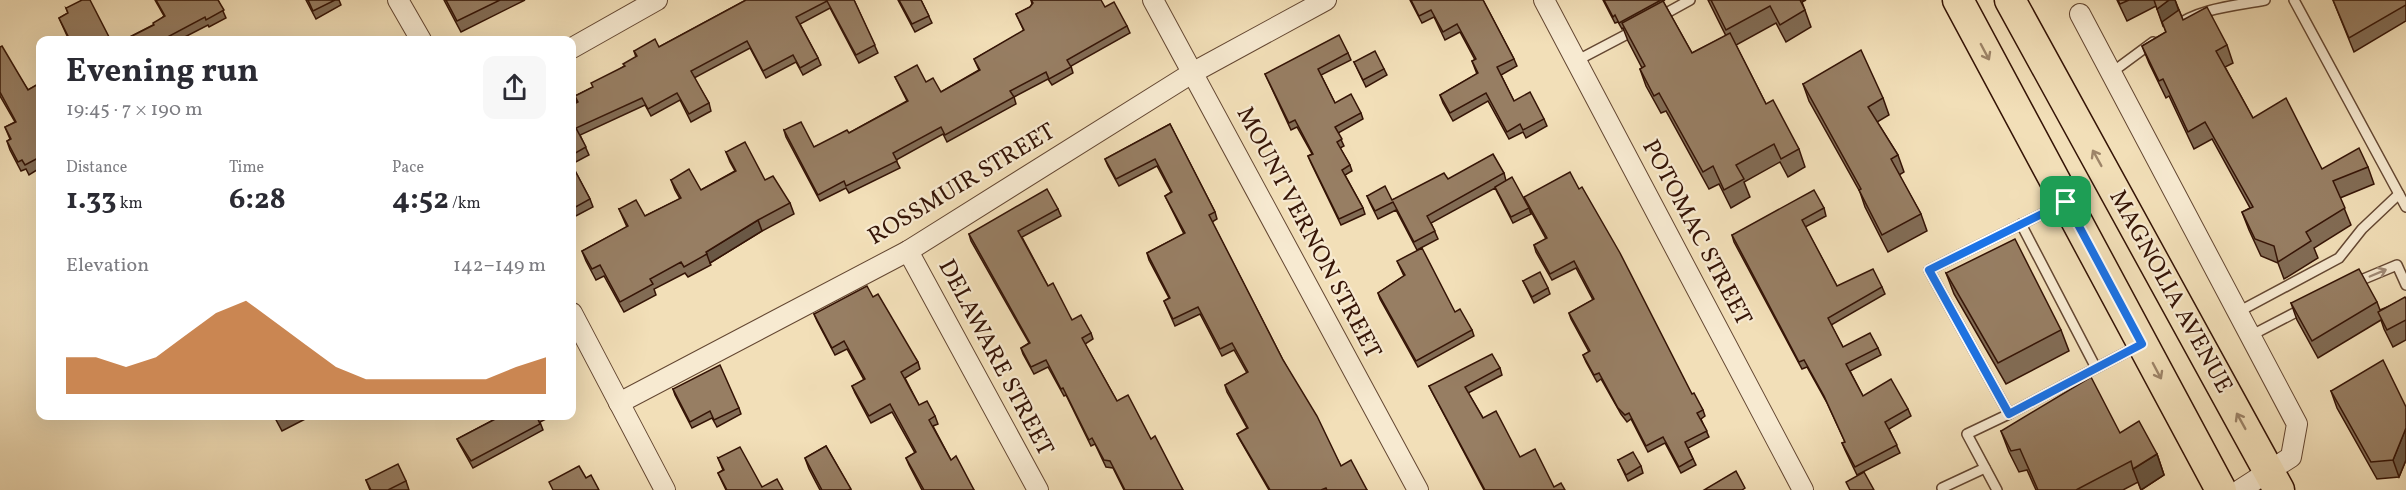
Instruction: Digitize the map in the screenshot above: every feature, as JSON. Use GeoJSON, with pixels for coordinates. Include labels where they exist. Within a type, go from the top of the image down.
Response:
{"type":"FeatureCollection","features":[{"type":"Feature","properties":{"kind":"main road","name":"MAGNOLIA AVENUE"},"geometry":{"type":"LineString","coordinates":[[2010,0],[2274,481]]}},
{"type":"Feature","properties":{"kind":"main road","name":"MAGNOLIA AVENUE"},"geometry":{"type":"LineString","coordinates":[[1957,4],[2221,490]]}},
{"type":"Feature","properties":{"kind":"street"},"geometry":{"type":"LineString","coordinates":[[398,0],[419,36]]}},
{"type":"Feature","properties":{"kind":"street"},"geometry":{"type":"LineString","coordinates":[[576,46],[657,0]]}},
{"type":"Feature","properties":{"kind":"street","name":"MOUNT VERNON STREET"},"geometry":{"type":"LineString","coordinates":[[1153,0],[1418,490]]}},
{"type":"Feature","properties":{"kind":"street","name":"ROSSMUIR STREET"},"geometry":{"type":"LineString","coordinates":[[619,403],[908,251],[1192,73],[1326,0]]}},
{"type":"Feature","properties":{"kind":"street","name":"POTOMAC STREET"},"geometry":{"type":"LineString","coordinates":[[1544,0],[1803,490]]}},
{"type":"Feature","properties":{"kind":"street"},"geometry":{"type":"LineString","coordinates":[[2080,14],[2297,424],[2291,457],[2274,481],[2240,490]]}},
{"type":"Feature","properties":{"kind":"street","name":"DELAWARE STREET"},"geometry":{"type":"LineString","coordinates":[[908,251],[1038,490]]}},
{"type":"Feature","properties":{"kind":"street"},"geometry":{"type":"LineString","coordinates":[[576,321],[665,490]]}},
{"type":"Feature","properties":{"kind":"lane"},"geometry":{"type":"LineString","coordinates":[[1652,21],[1690,0]]}},
{"type":"Feature","properties":{"kind":"lane"},"geometry":{"type":"LineString","coordinates":[[2111,73],[2187,17],[2210,10],[2265,0]]}},
{"type":"Feature","properties":{"kind":"lane"},"geometry":{"type":"LineString","coordinates":[[2294,0],[2406,207]]}},
{"type":"Feature","properties":{"kind":"lane"},"geometry":{"type":"LineString","coordinates":[[1576,61],[1642,26]]}},
{"type":"Feature","properties":{"kind":"lane"},"geometry":{"type":"LineString","coordinates":[[2238,312],[2339,258],[2362,229],[2399,194]]}},
{"type":"Feature","properties":{"kind":"lane"},"geometry":{"type":"LineString","coordinates":[[2009,414],[1929,270],[2066,202]]}},
{"type":"Feature","properties":{"kind":"lane"},"geometry":{"type":"LineString","coordinates":[[2021,224],[2096,368]]}},
{"type":"Feature","properties":{"kind":"lane"},"geometry":{"type":"LineString","coordinates":[[2343,288],[2397,265],[2406,285]]}},
{"type":"Feature","properties":{"kind":"lane"},"geometry":{"type":"LineString","coordinates":[[2250,336],[2313,303]]}},
{"type":"Feature","properties":{"kind":"lane"},"geometry":{"type":"LineString","coordinates":[[1997,490],[1967,434],[2142,344]]}},
{"type":"Feature","properties":{"kind":"lane"},"geometry":{"type":"LineString","coordinates":[[1943,490],[1942,488],[1985,468]]}},
{"type":"Feature","properties":{"kind":"building"},"geometry":{"type":"Polygon","coordinates":[[[82,0],[90,0],[108,36],[68,36],[59,18],[68,13],[66,8],[82,0]]]}},
{"type":"Feature","properties":{"kind":"building"},"geometry":{"type":"Polygon","coordinates":[[[156,0],[218,0],[224,10],[206,20],[205,17],[169,36],[132,36],[154,25],[153,23],[165,16],[156,0]]]}},
{"type":"Feature","properties":{"kind":"building"},"geometry":{"type":"Polygon","coordinates":[[[308,0],[335,0],[313,11],[308,0]]]}},
{"type":"Feature","properties":{"kind":"building"},"geometry":{"type":"Polygon","coordinates":[[[446,0],[500,0],[457,21],[446,0]]]}},
{"type":"Feature","properties":{"kind":"building"},"geometry":{"type":"Polygon","coordinates":[[[746,0],[854,0],[875,45],[856,55],[827,1],[796,17],[818,58],[800,68],[793,55],[763,71],[747,41],[691,71],[709,103],[689,114],[677,93],[648,109],[642,98],[576,128],[576,103],[578,102],[576,96],[593,87],[591,83],[625,66],[623,64],[637,56],[634,51],[655,39],[659,47],[746,0]]]}},
{"type":"Feature","properties":{"kind":"building"},"geometry":{"type":"Polygon","coordinates":[[[899,0],[921,0],[929,16],[912,24],[899,0]]]}},
{"type":"Feature","properties":{"kind":"building"},"geometry":{"type":"Polygon","coordinates":[[[1031,0],[1101,0],[1105,7],[1114,2],[1127,26],[1067,60],[1071,67],[1049,79],[1046,72],[1010,91],[1014,97],[945,135],[941,127],[893,153],[897,161],[846,186],[844,181],[818,195],[784,130],[801,122],[814,147],[847,130],[849,133],[908,101],[895,77],[917,65],[926,82],[933,78],[941,92],[980,70],[974,59],[1024,30],[1016,14],[1030,7],[1033,3],[1031,0]]]}},
{"type":"Feature","properties":{"kind":"building"},"geometry":{"type":"Polygon","coordinates":[[[1411,0],[1483,0],[1514,59],[1497,67],[1514,101],[1530,92],[1544,119],[1523,130],[1520,124],[1507,132],[1486,93],[1450,113],[1440,95],[1478,73],[1472,61],[1476,59],[1457,24],[1443,32],[1431,10],[1419,16],[1411,0]]]}},
{"type":"Feature","properties":{"kind":"building"},"geometry":{"type":"Polygon","coordinates":[[[1604,0],[1661,0],[1619,23],[1604,0]]]}},
{"type":"Feature","properties":{"kind":"building"},"geometry":{"type":"Polygon","coordinates":[[[1711,0],[1800,0],[1805,10],[1780,25],[1770,6],[1726,30],[1711,0]]]}},
{"type":"Feature","properties":{"kind":"building"},"geometry":{"type":"Polygon","coordinates":[[[2154,0],[2169,0],[2157,9],[2154,0]]]}},
{"type":"Feature","properties":{"kind":"building"},"geometry":{"type":"Polygon","coordinates":[[[2333,0],[2406,0],[2406,5],[2349,38],[2333,0]]]}},
{"type":"Feature","properties":{"kind":"building"},"geometry":{"type":"Polygon","coordinates":[[[1663,1],[1692,53],[1730,33],[1766,104],[1773,100],[1799,149],[1781,159],[1774,144],[1736,165],[1744,179],[1724,190],[1713,166],[1703,172],[1659,93],[1654,96],[1640,69],[1645,66],[1622,23],[1663,1]]]}},
{"type":"Feature","properties":{"kind":"building"},"geometry":{"type":"Polygon","coordinates":[[[2207,7],[2227,45],[2216,51],[2253,118],[2286,98],[2322,169],[2359,148],[2368,167],[2333,181],[2345,208],[2306,232],[2311,241],[2278,262],[2274,246],[2255,239],[2242,212],[2253,207],[2205,122],[2188,132],[2163,79],[2159,81],[2142,46],[2166,32],[2162,22],[2179,10],[2183,20],[2207,7]]]}},
{"type":"Feature","properties":{"kind":"building"},"geometry":{"type":"Polygon","coordinates":[[[1339,35],[1348,53],[1318,69],[1335,103],[1351,94],[1361,113],[1335,127],[1342,139],[1337,142],[1350,165],[1342,170],[1363,208],[1339,219],[1308,156],[1313,154],[1295,120],[1289,123],[1265,74],[1339,35]]]}},
{"type":"Feature","properties":{"kind":"building"},"geometry":{"type":"Polygon","coordinates":[[[2,46],[28,90],[36,85],[36,159],[25,165],[22,160],[18,162],[7,141],[11,139],[5,127],[16,122],[0,92],[0,47],[2,46]]]}},
{"type":"Feature","properties":{"kind":"building"},"geometry":{"type":"Polygon","coordinates":[[[1861,50],[1883,98],[1868,107],[1898,155],[1891,159],[1921,214],[1882,235],[1859,190],[1861,189],[1803,84],[1861,50]]]}},
{"type":"Feature","properties":{"kind":"building"},"geometry":{"type":"Polygon","coordinates":[[[1375,51],[1384,69],[1363,80],[1354,62],[1375,51]]]}},
{"type":"Feature","properties":{"kind":"building"},"geometry":{"type":"Polygon","coordinates":[[[1170,124],[1215,212],[1209,215],[1283,360],[1317,416],[1341,466],[1351,460],[1367,490],[1327,490],[1326,488],[1321,490],[1270,490],[1237,434],[1248,428],[1225,385],[1248,372],[1232,343],[1220,349],[1198,307],[1173,319],[1164,301],[1170,298],[1147,253],[1185,233],[1165,196],[1172,192],[1155,159],[1116,179],[1105,159],[1170,124]]]}},
{"type":"Feature","properties":{"kind":"building"},"geometry":{"type":"Polygon","coordinates":[[[576,128],[586,147],[576,153],[576,128]]]}},
{"type":"Feature","properties":{"kind":"building"},"geometry":{"type":"Polygon","coordinates":[[[745,142],[765,180],[773,176],[790,203],[758,220],[684,267],[681,262],[650,279],[653,284],[620,302],[600,265],[592,269],[582,251],[628,226],[619,209],[636,200],[645,216],[681,198],[671,180],[689,169],[701,190],[736,171],[726,152],[745,142]]]}},
{"type":"Feature","properties":{"kind":"building"},"geometry":{"type":"Polygon","coordinates":[[[1493,154],[1504,173],[1427,216],[1435,231],[1414,242],[1393,202],[1375,211],[1367,196],[1385,186],[1392,200],[1444,173],[1448,179],[1493,154]]]}},
{"type":"Feature","properties":{"kind":"building"},"geometry":{"type":"Polygon","coordinates":[[[1570,172],[1579,189],[1582,187],[1620,253],[1692,394],[1694,393],[1703,410],[1697,413],[1707,431],[1685,442],[1693,459],[1679,467],[1663,437],[1646,446],[1629,413],[1625,415],[1618,408],[1599,373],[1594,375],[1583,355],[1590,351],[1569,313],[1594,299],[1574,261],[1550,274],[1534,245],[1547,238],[1524,197],[1570,172]]]}},
{"type":"Feature","properties":{"kind":"building"},"geometry":{"type":"Polygon","coordinates":[[[576,173],[590,199],[576,207],[576,173]]]}},
{"type":"Feature","properties":{"kind":"building"},"geometry":{"type":"Polygon","coordinates":[[[1512,177],[1529,208],[1511,217],[1495,187],[1512,177]]]}},
{"type":"Feature","properties":{"kind":"building"},"geometry":{"type":"Polygon","coordinates":[[[1047,189],[1058,209],[1018,231],[1048,286],[1053,283],[1072,320],[1081,315],[1091,333],[1082,338],[1117,401],[1128,395],[1151,439],[1155,436],[1183,490],[1125,490],[1110,461],[1104,460],[1092,438],[1089,440],[1046,360],[1031,367],[1021,348],[1030,343],[969,234],[1047,189]]]}},
{"type":"Feature","properties":{"kind":"building"},"geometry":{"type":"Polygon","coordinates":[[[1814,190],[1824,208],[1802,220],[1837,286],[1873,269],[1882,287],[1828,318],[1843,347],[1870,333],[1878,348],[1846,364],[1863,396],[1891,379],[1908,409],[1885,422],[1897,445],[1855,467],[1842,443],[1845,442],[1824,396],[1804,360],[1799,362],[1732,235],[1814,190]]]}},
{"type":"Feature","properties":{"kind":"building"},"geometry":{"type":"Polygon","coordinates":[[[2015,239],[2061,330],[1998,363],[1946,273],[2015,239]]]}},
{"type":"Feature","properties":{"kind":"building"},"geometry":{"type":"Polygon","coordinates":[[[1422,248],[1455,312],[1460,309],[1472,330],[1416,361],[1378,293],[1405,275],[1397,261],[1422,248]]]}},
{"type":"Feature","properties":{"kind":"building"},"geometry":{"type":"Polygon","coordinates":[[[2359,269],[2377,302],[2312,341],[2291,303],[2359,269]]]}},
{"type":"Feature","properties":{"kind":"building"},"geometry":{"type":"Polygon","coordinates":[[[1540,272],[1548,288],[1532,297],[1523,281],[1540,272]]]}},
{"type":"Feature","properties":{"kind":"building"},"geometry":{"type":"Polygon","coordinates":[[[867,286],[873,297],[878,294],[918,362],[901,372],[919,405],[927,401],[935,416],[929,420],[951,460],[956,456],[974,490],[924,490],[906,458],[916,452],[890,404],[869,416],[852,386],[865,379],[844,341],[832,348],[814,314],[867,286]]]}},
{"type":"Feature","properties":{"kind":"building"},"geometry":{"type":"Polygon","coordinates":[[[2405,297],[2406,320],[2387,330],[2378,312],[2405,297]]]}},
{"type":"Feature","properties":{"kind":"building"},"geometry":{"type":"Polygon","coordinates":[[[1492,354],[1500,368],[1465,387],[1483,418],[1496,411],[1520,457],[1535,449],[1554,487],[1561,483],[1565,490],[1485,490],[1429,386],[1492,354]]]}},
{"type":"Feature","properties":{"kind":"building"},"geometry":{"type":"Polygon","coordinates":[[[2383,360],[2406,407],[2406,428],[2393,460],[2371,462],[2331,391],[2383,360]]]}},
{"type":"Feature","properties":{"kind":"building"},"geometry":{"type":"Polygon","coordinates":[[[720,365],[739,408],[714,420],[710,411],[690,422],[673,389],[720,365]]]}},
{"type":"Feature","properties":{"kind":"building"},"geometry":{"type":"Polygon","coordinates":[[[2091,377],[2120,433],[2139,421],[2157,454],[2133,469],[2131,461],[2076,490],[2038,490],[2020,449],[2011,451],[2001,431],[2091,377]]]}},
{"type":"Feature","properties":{"kind":"building"},"geometry":{"type":"Polygon","coordinates":[[[493,420],[538,420],[540,424],[471,461],[457,439],[493,420]]]}},
{"type":"Feature","properties":{"kind":"building"},"geometry":{"type":"Polygon","coordinates":[[[826,446],[851,489],[822,490],[805,458],[826,446]]]}},
{"type":"Feature","properties":{"kind":"building"},"geometry":{"type":"Polygon","coordinates":[[[740,447],[762,487],[777,479],[783,490],[727,490],[718,473],[724,470],[718,458],[740,447]]]}},
{"type":"Feature","properties":{"kind":"building"},"geometry":{"type":"Polygon","coordinates":[[[1633,452],[1641,466],[1626,475],[1618,460],[1633,452]]]}},
{"type":"Feature","properties":{"kind":"building"},"geometry":{"type":"Polygon","coordinates":[[[398,464],[406,481],[388,490],[371,490],[366,480],[398,464]]]}},
{"type":"Feature","properties":{"kind":"building"},"geometry":{"type":"Polygon","coordinates":[[[579,466],[586,478],[591,475],[599,490],[553,490],[549,482],[579,466]]]}},
{"type":"Feature","properties":{"kind":"building"},"geometry":{"type":"Polygon","coordinates":[[[1736,471],[1745,488],[1742,490],[1704,490],[1736,471]]]}},
{"type":"Feature","properties":{"kind":"building"},"geometry":{"type":"Polygon","coordinates":[[[1864,472],[1874,490],[1850,490],[1846,482],[1864,472]]]}},
{"type":"Feature","properties":{"kind":"route"},"geometry":{"type":"LineString","coordinates":[[2066,202],[2142,344],[2009,414],[1929,270],[2066,202]]}}]}
